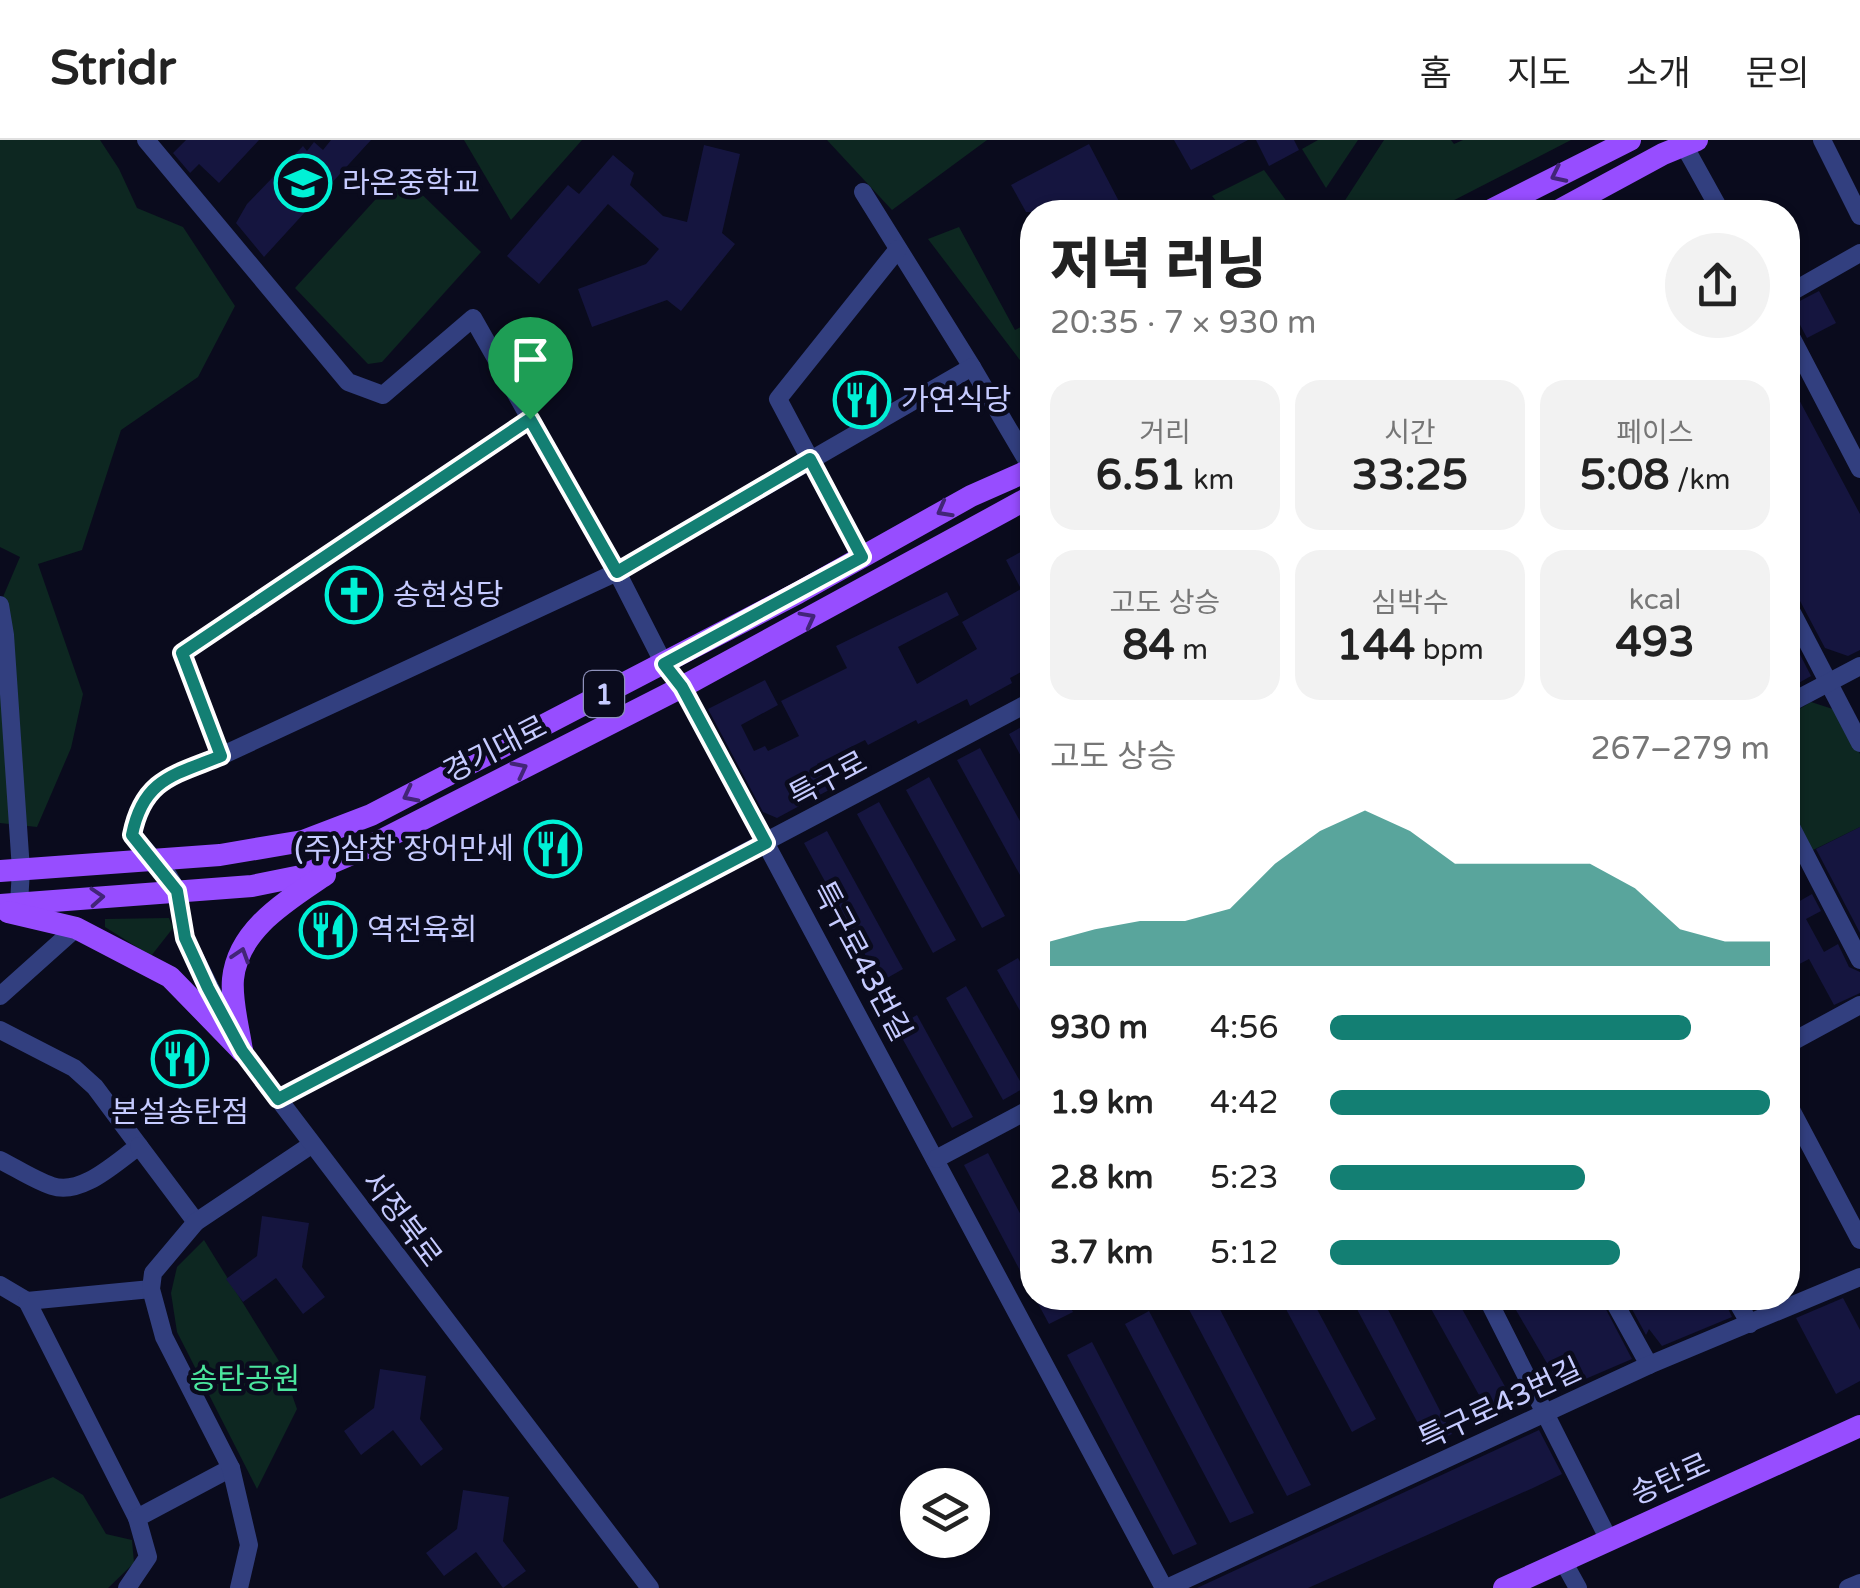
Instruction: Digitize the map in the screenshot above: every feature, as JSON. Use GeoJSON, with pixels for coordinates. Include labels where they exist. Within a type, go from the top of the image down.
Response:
{"type":"FeatureCollection","features":[{"type":"Feature","properties":{"kind":"main road"},"geometry":{"type":"LineString","coordinates":[[1512,200],[1630,140]]}},
{"type":"Feature","properties":{"kind":"main road"},"geometry":{"type":"LineString","coordinates":[[1578,200],[1688,142]]}},
{"type":"Feature","properties":{"kind":"main road","name":"경기대로"},"geometry":{"type":"LineString","coordinates":[[10,871],[220,855],[303,841],[372,815],[664,664],[971,496],[1020,474]]}},
{"type":"Feature","properties":{"kind":"main road","name":"경기대로"},"geometry":{"type":"LineString","coordinates":[[6,906],[252,886],[301,876],[682,687],[1020,503]]}},
{"type":"Feature","properties":{"kind":"main road"},"geometry":{"type":"LineString","coordinates":[[242,1051],[233,980],[246,939],[339,860]]}},
{"type":"Feature","properties":{"kind":"main road"},"geometry":{"type":"LineString","coordinates":[[6,906],[76,928],[170,977],[242,1051]]}},
{"type":"Feature","properties":{"kind":"main road","name":"송탄로"},"geometry":{"type":"LineString","coordinates":[[1504,1588],[1860,1426]]}},
{"type":"Feature","properties":{"kind":"street","name":"특구로43번길"},"geometry":{"type":"LineString","coordinates":[[146,140],[348,382],[384,395],[473,318],[617,572],[664,664],[682,687],[1166,1588],[1648,1365],[1783,1310]]}},
{"type":"Feature","properties":{"kind":"street"},"geometry":{"type":"LineString","coordinates":[[1822,140],[1860,216]]}},
{"type":"Feature","properties":{"kind":"street"},"geometry":{"type":"LineString","coordinates":[[1688,142],[1715,200]]}},
{"type":"Feature","properties":{"kind":"street"},"geometry":{"type":"LineString","coordinates":[[862,192],[1020,448]]}},
{"type":"Feature","properties":{"kind":"street"},"geometry":{"type":"LineString","coordinates":[[862,557],[778,399],[898,249]]}},
{"type":"Feature","properties":{"kind":"street"},"geometry":{"type":"LineString","coordinates":[[1800,287],[1860,253]]}},
{"type":"Feature","properties":{"kind":"street"},"geometry":{"type":"LineString","coordinates":[[1800,355],[1860,469]]}},
{"type":"Feature","properties":{"kind":"street"},"geometry":{"type":"LineString","coordinates":[[530,419],[182,653],[221,756],[617,572],[972,366]]}},
{"type":"Feature","properties":{"kind":"street"},"geometry":{"type":"LineString","coordinates":[[0,605],[6,635],[10,871],[6,906]]}},
{"type":"Feature","properties":{"kind":"street"},"geometry":{"type":"LineString","coordinates":[[1800,628],[1860,743]]}},
{"type":"Feature","properties":{"kind":"street"},"geometry":{"type":"LineString","coordinates":[[1800,698],[1860,666]]}},
{"type":"Feature","properties":{"kind":"street","name":"특구로"},"geometry":{"type":"LineString","coordinates":[[278,1099],[1020,707]]}},
{"type":"Feature","properties":{"kind":"street","name":"서정북로"},"geometry":{"type":"LineString","coordinates":[[221,756],[158,782],[137,812],[132,835],[177,891],[185,938],[242,1051],[650,1588]]}},
{"type":"Feature","properties":{"kind":"street"},"geometry":{"type":"LineString","coordinates":[[1800,844],[1860,960]]}},
{"type":"Feature","properties":{"kind":"street"},"geometry":{"type":"LineString","coordinates":[[0,996],[76,928]]}},
{"type":"Feature","properties":{"kind":"street"},"geometry":{"type":"LineString","coordinates":[[1800,1038],[1860,1005]]}},
{"type":"Feature","properties":{"kind":"street"},"geometry":{"type":"LineString","coordinates":[[0,1030],[74,1068],[95,1086],[196,1222]]}},
{"type":"Feature","properties":{"kind":"street"},"geometry":{"type":"LineString","coordinates":[[936,1160],[1020,1114]]}},
{"type":"Feature","properties":{"kind":"street"},"geometry":{"type":"LineString","coordinates":[[1800,1127],[1860,1240]]}},
{"type":"Feature","properties":{"kind":"street"},"geometry":{"type":"LineString","coordinates":[[239,1588],[249,1545],[230,1468],[164,1337],[151,1290],[153,1273],[196,1222],[311,1145]]}},
{"type":"Feature","properties":{"kind":"street"},"geometry":{"type":"LineString","coordinates":[[0,1160],[56,1188],[102,1174],[139,1146]]}},
{"type":"Feature","properties":{"kind":"street","name":"특구로43번길"},"geometry":{"type":"LineString","coordinates":[[1800,1303],[1860,1277]]}},
{"type":"Feature","properties":{"kind":"street"},"geometry":{"type":"LineString","coordinates":[[0,1285],[27,1301],[137,1518],[148,1557],[127,1588]]}},
{"type":"Feature","properties":{"kind":"street"},"geometry":{"type":"LineString","coordinates":[[27,1301],[151,1290]]}},
{"type":"Feature","properties":{"kind":"street"},"geometry":{"type":"LineString","coordinates":[[1493,1310],[1609,1540]]}},
{"type":"Feature","properties":{"kind":"street"},"geometry":{"type":"LineString","coordinates":[[1618,1310],[1648,1365]]}},
{"type":"Feature","properties":{"kind":"street"},"geometry":{"type":"LineString","coordinates":[[1742,1310],[1750,1324]]}},
{"type":"Feature","properties":{"kind":"street"},"geometry":{"type":"LineString","coordinates":[[137,1518],[230,1468]]}},
{"type":"Feature","properties":{"kind":"street"},"geometry":{"type":"LineString","coordinates":[[1563,1561],[1578,1588]]}},
{"type":"Feature","properties":{"kind":"street"},"geometry":{"type":"LineString","coordinates":[[1848,1588],[1860,1583]]}},
{"type":"Feature","properties":{"kind":"green space"},"geometry":{"type":"Polygon","coordinates":[[[0,140],[100,140],[137,208],[183,227],[235,306],[198,377],[121,430],[82,550],[38,564],[83,694],[71,748],[37,827],[0,823],[0,604],[20,557],[0,547],[0,140]]]}},
{"type":"Feature","properties":{"kind":"green space"},"geometry":{"type":"Polygon","coordinates":[[[464,140],[582,140],[511,220],[464,140]]]}},
{"type":"Feature","properties":{"kind":"green space"},"geometry":{"type":"Polygon","coordinates":[[[827,140],[987,140],[892,210],[827,140]]]}},
{"type":"Feature","properties":{"kind":"green space"},"geometry":{"type":"Polygon","coordinates":[[[1318,140],[1358,140],[1326,188],[1302,149],[1318,140]]]}},
{"type":"Feature","properties":{"kind":"green space"},"geometry":{"type":"Polygon","coordinates":[[[1384,140],[1451,140],[1454,144],[1463,140],[1571,140],[1454,200],[1345,200],[1384,140]]]}},
{"type":"Feature","properties":{"kind":"green space"},"geometry":{"type":"Polygon","coordinates":[[[1264,170],[1286,200],[1215,200],[1212,196],[1264,170]]]}},
{"type":"Feature","properties":{"kind":"green space"},"geometry":{"type":"Polygon","coordinates":[[[395,178],[406,179],[481,252],[382,362],[368,364],[295,288],[395,178]]]}},
{"type":"Feature","properties":{"kind":"green space"},"geometry":{"type":"Polygon","coordinates":[[[959,227],[1015,330],[1020,327],[1020,360],[928,239],[959,227]]]}},
{"type":"Feature","properties":{"kind":"green space"},"geometry":{"type":"Polygon","coordinates":[[[1811,702],[1839,711],[1860,754],[1860,827],[1809,852],[1800,833],[1800,709],[1811,702]]]}},
{"type":"Feature","properties":{"kind":"green space"},"geometry":{"type":"Polygon","coordinates":[[[169,918],[173,928],[151,956],[105,927],[105,919],[169,918]]]}},
{"type":"Feature","properties":{"kind":"green space","name":"송탄공원"},"geometry":{"type":"Polygon","coordinates":[[[204,1240],[282,1366],[297,1409],[257,1489],[177,1332],[171,1293],[177,1267],[204,1240]]]}},
{"type":"Feature","properties":{"kind":"green space"},"geometry":{"type":"Polygon","coordinates":[[[53,1477],[83,1495],[106,1534],[132,1540],[134,1563],[108,1588],[0,1588],[0,1499],[53,1477]]]}},
{"type":"Feature","properties":{"kind":"building"},"geometry":{"type":"Polygon","coordinates":[[[186,140],[259,140],[219,183],[199,164],[190,173],[173,153],[186,140]]]}},
{"type":"Feature","properties":{"kind":"building"},"geometry":{"type":"Polygon","coordinates":[[[331,140],[371,140],[264,257],[236,223],[247,204],[303,146],[307,151],[314,142],[323,150],[331,140]]]}},
{"type":"Feature","properties":{"kind":"building"},"geometry":{"type":"Polygon","coordinates":[[[1174,140],[1248,140],[1191,170],[1174,140]]]}},
{"type":"Feature","properties":{"kind":"building"},"geometry":{"type":"Polygon","coordinates":[[[1256,140],[1294,140],[1299,150],[1269,166],[1256,140]]]}},
{"type":"Feature","properties":{"kind":"building"},"geometry":{"type":"Polygon","coordinates":[[[1089,144],[1118,200],[1020,201],[1011,185],[1089,144]]]}},
{"type":"Feature","properties":{"kind":"building"},"geometry":{"type":"Polygon","coordinates":[[[704,145],[740,154],[722,233],[735,244],[681,311],[667,300],[592,327],[578,289],[646,264],[659,249],[608,204],[539,284],[507,256],[568,185],[579,194],[613,155],[634,173],[630,185],[663,216],[687,222],[704,145]]]}},
{"type":"Feature","properties":{"kind":"building"},"geometry":{"type":"Polygon","coordinates":[[[1819,291],[1836,323],[1807,338],[1800,325],[1800,301],[1819,291]]]}},
{"type":"Feature","properties":{"kind":"building"},"geometry":{"type":"Polygon","coordinates":[[[1800,402],[1860,514],[1860,650],[1848,656],[1825,648],[1800,601],[1800,402]]]}},
{"type":"Feature","properties":{"kind":"building"},"geometry":{"type":"Polygon","coordinates":[[[1020,552],[1020,587],[1006,560],[1020,552]]]}},
{"type":"Feature","properties":{"kind":"building"},"geometry":{"type":"Polygon","coordinates":[[[1020,590],[1020,673],[1010,678],[1012,683],[970,706],[967,699],[918,724],[916,720],[868,745],[865,740],[817,764],[829,790],[777,818],[763,812],[708,709],[765,680],[778,705],[741,725],[754,751],[765,746],[768,751],[799,736],[781,701],[847,668],[836,646],[947,592],[959,615],[898,647],[917,684],[977,649],[962,622],[1020,590]]]}},
{"type":"Feature","properties":{"kind":"building"},"geometry":{"type":"Polygon","coordinates":[[[1800,654],[1811,676],[1800,682],[1800,654]]]}},
{"type":"Feature","properties":{"kind":"building"},"geometry":{"type":"Polygon","coordinates":[[[1020,728],[1020,755],[1009,734],[1020,728]]]}},
{"type":"Feature","properties":{"kind":"building"},"geometry":{"type":"Polygon","coordinates":[[[980,748],[1020,821],[1020,875],[957,760],[980,748]]]}},
{"type":"Feature","properties":{"kind":"building"},"geometry":{"type":"Polygon","coordinates":[[[929,777],[1005,916],[982,928],[906,790],[929,777]]]}},
{"type":"Feature","properties":{"kind":"building"},"geometry":{"type":"Polygon","coordinates":[[[879,802],[956,940],[933,953],[857,814],[879,802]]]}},
{"type":"Feature","properties":{"kind":"building"},"geometry":{"type":"Polygon","coordinates":[[[1860,827],[1860,933],[1816,849],[1860,827]]]}},
{"type":"Feature","properties":{"kind":"building"},"geometry":{"type":"Polygon","coordinates":[[[827,831],[903,969],[880,982],[804,843],[827,831]]]}},
{"type":"Feature","properties":{"kind":"building"},"geometry":{"type":"Polygon","coordinates":[[[1812,894],[1821,911],[1806,919],[1824,952],[1838,944],[1849,967],[1860,972],[1860,993],[1834,1005],[1809,959],[1800,964],[1800,901],[1812,894]]]}},
{"type":"Feature","properties":{"kind":"building"},"geometry":{"type":"Polygon","coordinates":[[[1018,958],[1020,1011],[997,970],[1018,958]]]}},
{"type":"Feature","properties":{"kind":"building"},"geometry":{"type":"Polygon","coordinates":[[[966,986],[1020,1081],[1020,1090],[1003,1100],[946,998],[966,986]]]}},
{"type":"Feature","properties":{"kind":"building"},"geometry":{"type":"Polygon","coordinates":[[[917,1015],[973,1117],[952,1128],[896,1027],[917,1015]]]}},
{"type":"Feature","properties":{"kind":"building"},"geometry":{"type":"Polygon","coordinates":[[[988,1153],[1020,1213],[1020,1270],[964,1165],[988,1153]]]}},
{"type":"Feature","properties":{"kind":"building"},"geometry":{"type":"Polygon","coordinates":[[[262,1216],[309,1223],[302,1267],[325,1297],[303,1314],[276,1278],[243,1302],[226,1279],[257,1256],[262,1216]]]}},
{"type":"Feature","properties":{"kind":"building"},"geometry":{"type":"Polygon","coordinates":[[[1843,1298],[1860,1330],[1860,1381],[1836,1394],[1796,1318],[1843,1298]]]}},
{"type":"Feature","properties":{"kind":"building"},"geometry":{"type":"Polygon","coordinates":[[[1041,1310],[1073,1312],[1049,1324],[1041,1310]]]}},
{"type":"Feature","properties":{"kind":"building"},"geometry":{"type":"Polygon","coordinates":[[[1189,1310],[1220,1310],[1311,1485],[1287,1496],[1189,1310]]]}},
{"type":"Feature","properties":{"kind":"building"},"geometry":{"type":"Polygon","coordinates":[[[1286,1310],[1317,1310],[1376,1419],[1352,1432],[1286,1310]]]}},
{"type":"Feature","properties":{"kind":"building"},"geometry":{"type":"Polygon","coordinates":[[[1357,1310],[1388,1310],[1452,1434],[1429,1444],[1357,1310]]]}},
{"type":"Feature","properties":{"kind":"building"},"geometry":{"type":"Polygon","coordinates":[[[1432,1310],[1463,1310],[1513,1401],[1489,1413],[1432,1310]]]}},
{"type":"Feature","properties":{"kind":"building"},"geometry":{"type":"Polygon","coordinates":[[[1516,1310],[1606,1310],[1632,1359],[1562,1389],[1516,1310]]]}},
{"type":"Feature","properties":{"kind":"building"},"geometry":{"type":"Polygon","coordinates":[[[1632,1310],[1729,1310],[1732,1317],[1662,1346],[1649,1329],[1646,1335],[1632,1310]]]}},
{"type":"Feature","properties":{"kind":"building"},"geometry":{"type":"Polygon","coordinates":[[[1149,1311],[1254,1513],[1230,1523],[1125,1324],[1149,1311]]]}},
{"type":"Feature","properties":{"kind":"building"},"geometry":{"type":"Polygon","coordinates":[[[1092,1342],[1197,1544],[1173,1555],[1067,1355],[1092,1342]]]}},
{"type":"Feature","properties":{"kind":"building"},"geometry":{"type":"Polygon","coordinates":[[[380,1369],[426,1376],[420,1419],[443,1449],[421,1466],[393,1430],[361,1455],[344,1431],[374,1408],[380,1369]]]}},
{"type":"Feature","properties":{"kind":"building"},"geometry":{"type":"Polygon","coordinates":[[[1539,1430],[1562,1474],[1533,1488],[1308,1588],[1197,1588],[1539,1430]]]}},
{"type":"Feature","properties":{"kind":"building"},"geometry":{"type":"Polygon","coordinates":[[[463,1490],[509,1497],[503,1541],[526,1571],[503,1588],[476,1552],[444,1576],[426,1553],[457,1529],[463,1490]]]}},
{"type":"Feature","properties":{"kind":"place","name":"라온중학교"},"geometry":{"type":"Point","coordinates":[303,183]}},
{"type":"Feature","properties":{"kind":"place","name":"가연식당"},"geometry":{"type":"Point","coordinates":[862,400]}},
{"type":"Feature","properties":{"kind":"place","name":"송현성당"},"geometry":{"type":"Point","coordinates":[354,595]}},
{"type":"Feature","properties":{"kind":"place","name":"(주)삼창 장어만세"},"geometry":{"type":"Point","coordinates":[553,849]}},
{"type":"Feature","properties":{"kind":"place","name":"역전육회"},"geometry":{"type":"Point","coordinates":[328,930]}},
{"type":"Feature","properties":{"kind":"place","name":"본설송탄점"},"geometry":{"type":"Point","coordinates":[180,1059]}},
{"type":"Feature","properties":{"kind":"route"},"geometry":{"type":"LineString","coordinates":[[530,419],[617,572],[810,459],[862,557],[664,664],[682,687],[766,843],[278,1099],[242,1051],[208,988],[185,938],[177,891],[168,875],[132,835],[137,812],[158,782],[221,756],[182,653],[530,419]]}}]}
